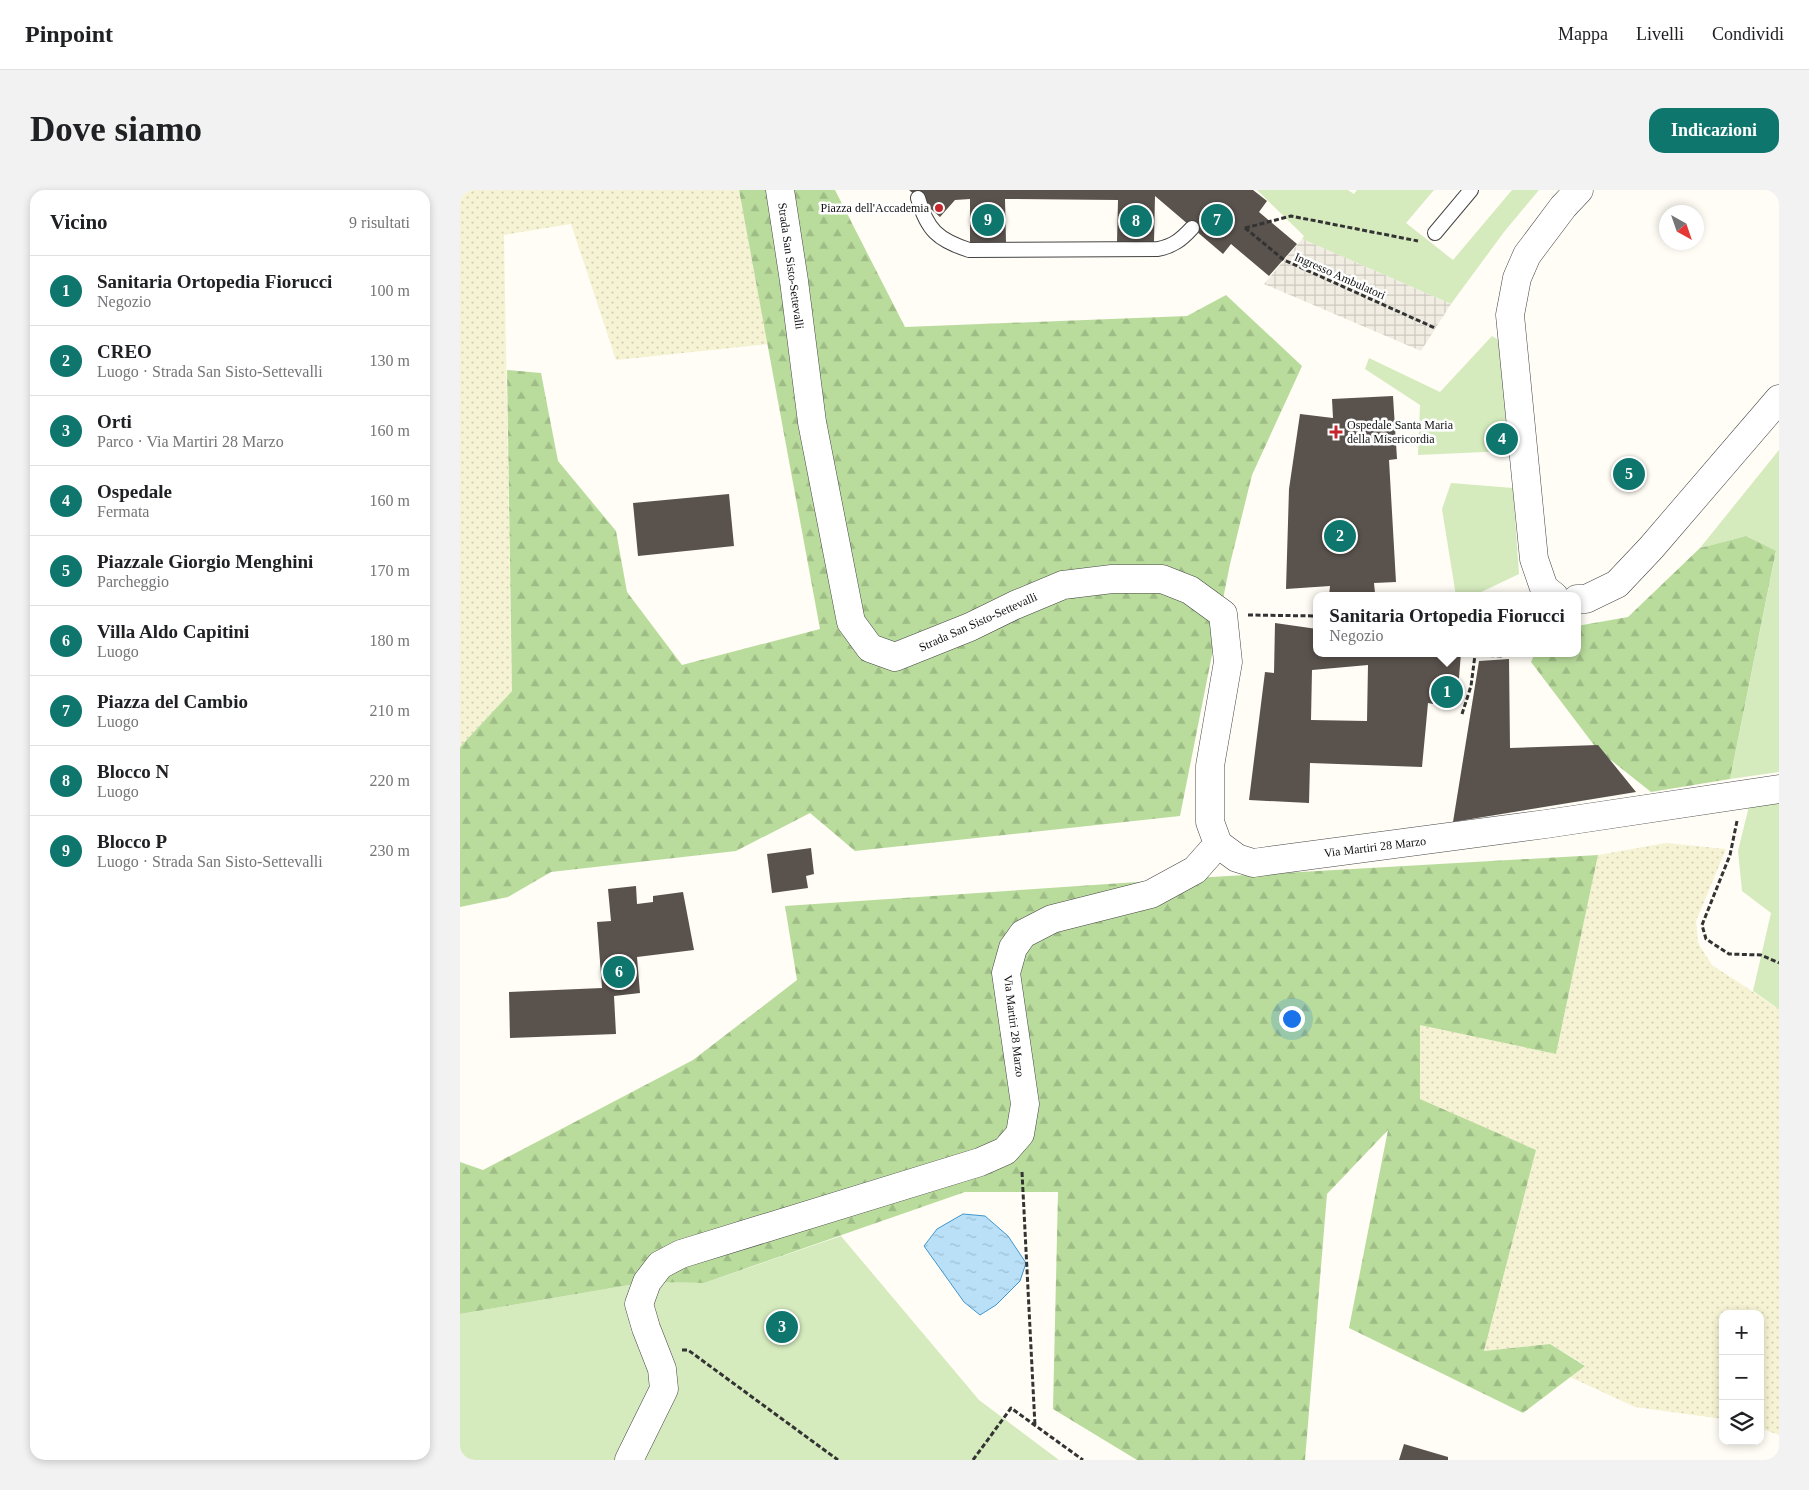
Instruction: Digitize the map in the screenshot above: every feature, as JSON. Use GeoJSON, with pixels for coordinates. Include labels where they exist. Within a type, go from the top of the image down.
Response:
{"type":"FeatureCollection","features":[{"type":"Feature","properties":{"kind":"street","name":"Strada San Sisto-Settevalli"},"geometry":{"type":"LineString","coordinates":[[780,190],[812,422],[840,569],[851,622],[870,648],[895,657],[970,628],[1015,604],[1063,585],[1112,579],[1162,579],[1190,590],[1223,614]]}},
{"type":"Feature","properties":{"kind":"street"},"geometry":{"type":"LineString","coordinates":[[1549,592],[1544,588],[1534,559],[1510,315],[1517,278],[1527,255],[1563,207],[1579,190]]}},
{"type":"Feature","properties":{"kind":"street"},"geometry":{"type":"LineString","coordinates":[[1581,599],[1586,599],[1617,584],[1651,548],[1779,398]]}},
{"type":"Feature","properties":{"kind":"street"},"geometry":{"type":"LineString","coordinates":[[1218,844],[1210,822],[1210,766],[1228,662],[1223,614]]}},
{"type":"Feature","properties":{"kind":"street","name":"Via Martiri 28 Marzo"},"geometry":{"type":"LineString","coordinates":[[1020,1134],[1024,1104],[1006,973],[1013,948],[1023,934],[1052,920],[1151,894],[1195,870],[1218,844],[1237,858],[1253,863],[1546,824],[1779,789]]}},
{"type":"Feature","properties":{"kind":"street"},"geometry":{"type":"LineString","coordinates":[[629,1460],[664,1389],[662,1368],[646,1328],[639,1304],[647,1282],[660,1265],[681,1254],[980,1162],[1005,1151],[1020,1134]]}},
{"type":"Feature","properties":{"kind":"lane"},"geometry":{"type":"LineString","coordinates":[[1435,232],[1471,190]]}},
{"type":"Feature","properties":{"kind":"lane"},"geometry":{"type":"LineString","coordinates":[[918,198],[922,212],[935,233],[948,243],[969,250],[1158,249],[1172,246],[1192,228]]}},
{"type":"Feature","properties":{"kind":"path","name":"Ingresso Ambulatori"},"geometry":{"type":"LineString","coordinates":[[1435,232],[1424,242],[1291,216],[1245,228],[1284,260],[1436,328]]}},
{"type":"Feature","properties":{"kind":"path"},"geometry":{"type":"LineString","coordinates":[[1223,614],[1313,616]]}},
{"type":"Feature","properties":{"kind":"path"},"geometry":{"type":"LineString","coordinates":[[1462,714],[1471,686],[1475,657]]}},
{"type":"Feature","properties":{"kind":"path"},"geometry":{"type":"LineString","coordinates":[[1742,794],[1730,854],[1702,924],[1706,939],[1729,954],[1761,955],[1779,963]]}},
{"type":"Feature","properties":{"kind":"path"},"geometry":{"type":"LineString","coordinates":[[1020,1134],[1035,1426]]}},
{"type":"Feature","properties":{"kind":"path"},"geometry":{"type":"LineString","coordinates":[[654,1350],[688,1350],[838,1460]]}},
{"type":"Feature","properties":{"kind":"path"},"geometry":{"type":"LineString","coordinates":[[973,1460],[1011,1408],[1083,1460]]}},
{"type":"Feature","properties":{"kind":"shaded area"},"geometry":{"type":"Polygon","coordinates":[[[460,190],[739,190],[768,344],[616,360],[571,224],[504,235],[512,691],[460,747],[460,190]]]}},
{"type":"Feature","properties":{"kind":"shaded area"},"geometry":{"type":"Polygon","coordinates":[[[1302,239],[1451,304],[1421,351],[1264,284],[1302,239]]]}},
{"type":"Feature","properties":{"kind":"shaded area"},"geometry":{"type":"Polygon","coordinates":[[[1666,843],[1726,849],[1696,921],[1698,943],[1712,965],[1779,1009],[1779,1435],[1764,1429],[1764,1310],[1719,1310],[1719,1418],[1635,1407],[1570,1377],[1585,1365],[1550,1344],[1484,1351],[1536,1150],[1419,1099],[1420,1024],[1556,1054],[1598,855],[1666,843]]]}},
{"type":"Feature","properties":{"kind":"green space"},"geometry":{"type":"Polygon","coordinates":[[[739,190],[835,190],[905,327],[1187,316],[1226,295],[1302,366],[1252,475],[1230,564],[1180,816],[855,851],[810,813],[736,851],[551,872],[508,897],[460,907],[460,747],[512,691],[507,370],[541,373],[558,461],[616,531],[627,592],[682,665],[820,629],[739,190]]]}},
{"type":"Feature","properties":{"kind":"green space"},"geometry":{"type":"Polygon","coordinates":[[[1257,190],[1348,190],[1354,194],[1357,190],[1434,190],[1406,223],[1453,260],[1512,190],[1539,190],[1504,232],[1451,304],[1302,239],[1304,236],[1257,190]]]}},
{"type":"Feature","properties":{"kind":"green space"},"geometry":{"type":"Polygon","coordinates":[[[1492,336],[1502,342],[1507,451],[1418,455],[1420,405],[1365,369],[1369,358],[1440,392],[1492,336]]]}},
{"type":"Feature","properties":{"kind":"green space"},"geometry":{"type":"Polygon","coordinates":[[[1779,450],[1779,772],[1730,779],[1776,552],[1746,536],[1700,548],[1779,450]]]}},
{"type":"Feature","properties":{"kind":"green space"},"geometry":{"type":"Polygon","coordinates":[[[1451,483],[1513,488],[1519,574],[1481,592],[1455,592],[1442,509],[1451,483]]]}},
{"type":"Feature","properties":{"kind":"green space"},"geometry":{"type":"Polygon","coordinates":[[[1746,536],[1776,551],[1730,779],[1651,792],[1597,749],[1531,662],[1533,657],[1581,657],[1581,625],[1628,617],[1700,548],[1746,536]]]}},
{"type":"Feature","properties":{"kind":"green space"},"geometry":{"type":"Polygon","coordinates":[[[1779,801],[1779,1009],[1753,991],[1771,913],[1742,891],[1738,851],[1749,806],[1779,801]]]}},
{"type":"Feature","properties":{"kind":"green space"},"geometry":{"type":"Polygon","coordinates":[[[1598,855],[1556,1054],[1420,1025],[1420,1099],[1536,1150],[1484,1351],[1550,1344],[1585,1366],[1523,1413],[1349,1328],[1388,1130],[1327,1194],[1305,1460],[1137,1460],[1053,1409],[1058,1192],[965,1192],[704,1283],[647,1282],[460,1314],[460,1162],[483,1170],[693,1060],[797,980],[785,906],[1211,877],[1598,855]]]}},
{"type":"Feature","properties":{"kind":"green space"},"geometry":{"type":"Polygon","coordinates":[[[841,1236],[979,1400],[1059,1460],[460,1460],[460,1314],[647,1282],[704,1283],[841,1236]]]}},
{"type":"Feature","properties":{"kind":"water"},"geometry":{"type":"Polygon","coordinates":[[[963,1214],[985,1216],[1008,1236],[1026,1263],[1020,1281],[996,1305],[980,1315],[964,1302],[924,1246],[937,1229],[963,1214]]]}},
{"type":"Feature","properties":{"kind":"building"},"geometry":{"type":"Polygon","coordinates":[[[909,190],[1253,190],[1267,201],[1259,212],[1297,244],[1269,276],[1231,244],[1223,254],[1155,196],[1154,242],[1117,242],[1118,200],[1005,199],[1006,242],[970,242],[970,199],[955,200],[940,217],[909,190]]]}},
{"type":"Feature","properties":{"kind":"building"},"geometry":{"type":"Polygon","coordinates":[[[1393,396],[1397,459],[1389,460],[1396,582],[1374,583],[1375,592],[1329,592],[1330,586],[1286,589],[1289,489],[1300,414],[1333,418],[1332,399],[1393,396]]]}},
{"type":"Feature","properties":{"kind":"building"},"geometry":{"type":"Polygon","coordinates":[[[729,494],[734,546],[638,556],[633,503],[729,494]]]}},
{"type":"Feature","properties":{"kind":"building"},"geometry":{"type":"Polygon","coordinates":[[[1275,623],[1313,628],[1313,657],[1461,657],[1457,702],[1433,700],[1433,704],[1428,703],[1422,767],[1310,763],[1309,803],[1249,800],[1265,672],[1274,673],[1275,623]],[[1368,665],[1312,670],[1311,720],[1367,721],[1368,665]]]}},
{"type":"Feature","properties":{"kind":"building"},"geometry":{"type":"Polygon","coordinates":[[[1509,659],[1510,748],[1598,745],[1636,792],[1453,822],[1479,661],[1509,659]]]}},
{"type":"Feature","properties":{"kind":"building"},"geometry":{"type":"Polygon","coordinates":[[[811,848],[814,874],[806,876],[808,888],[772,893],[767,854],[811,848]]]}},
{"type":"Feature","properties":{"kind":"building"},"geometry":{"type":"Polygon","coordinates":[[[636,886],[637,904],[653,902],[653,896],[683,892],[694,950],[637,957],[640,993],[614,996],[616,1034],[510,1038],[509,992],[602,988],[597,922],[611,921],[608,889],[636,886]]]}},
{"type":"Feature","properties":{"kind":"building"},"geometry":{"type":"Polygon","coordinates":[[[1404,1444],[1448,1457],[1448,1460],[1399,1460],[1404,1444]]]}},
{"type":"Feature","properties":{"kind":"place","name":"Piazza dell'Accademia"},"geometry":{"type":"Point","coordinates":[939,208]}},
{"type":"Feature","properties":{"kind":"place","name":"Blocco P"},"geometry":{"type":"Point","coordinates":[988,220]}},
{"type":"Feature","properties":{"kind":"place","name":"Piazza del Cambio"},"geometry":{"type":"Point","coordinates":[1217,220]}},
{"type":"Feature","properties":{"kind":"place","name":"Blocco N"},"geometry":{"type":"Point","coordinates":[1136,221]}},
{"type":"Feature","properties":{"kind":"place","name":"Ospedale Santa Maria della Misericordia"},"geometry":{"type":"Point","coordinates":[1336,432]}},
{"type":"Feature","properties":{"kind":"place","name":"Ospedale"},"geometry":{"type":"Point","coordinates":[1502,439]}},
{"type":"Feature","properties":{"kind":"place","name":"Piazzale Giorgio Menghini"},"geometry":{"type":"Point","coordinates":[1629,474]}},
{"type":"Feature","properties":{"kind":"place","name":"CREO"},"geometry":{"type":"Point","coordinates":[1340,536]}},
{"type":"Feature","properties":{"kind":"place","name":"Sanitaria Ortopedia Fiorucci"},"geometry":{"type":"Point","coordinates":[1447,692]}},
{"type":"Feature","properties":{"kind":"place","name":"Villa Aldo Capitini"},"geometry":{"type":"Point","coordinates":[619,972]}},
{"type":"Feature","properties":{"kind":"place","name":"Orti"},"geometry":{"type":"Point","coordinates":[782,1327]}}]}
